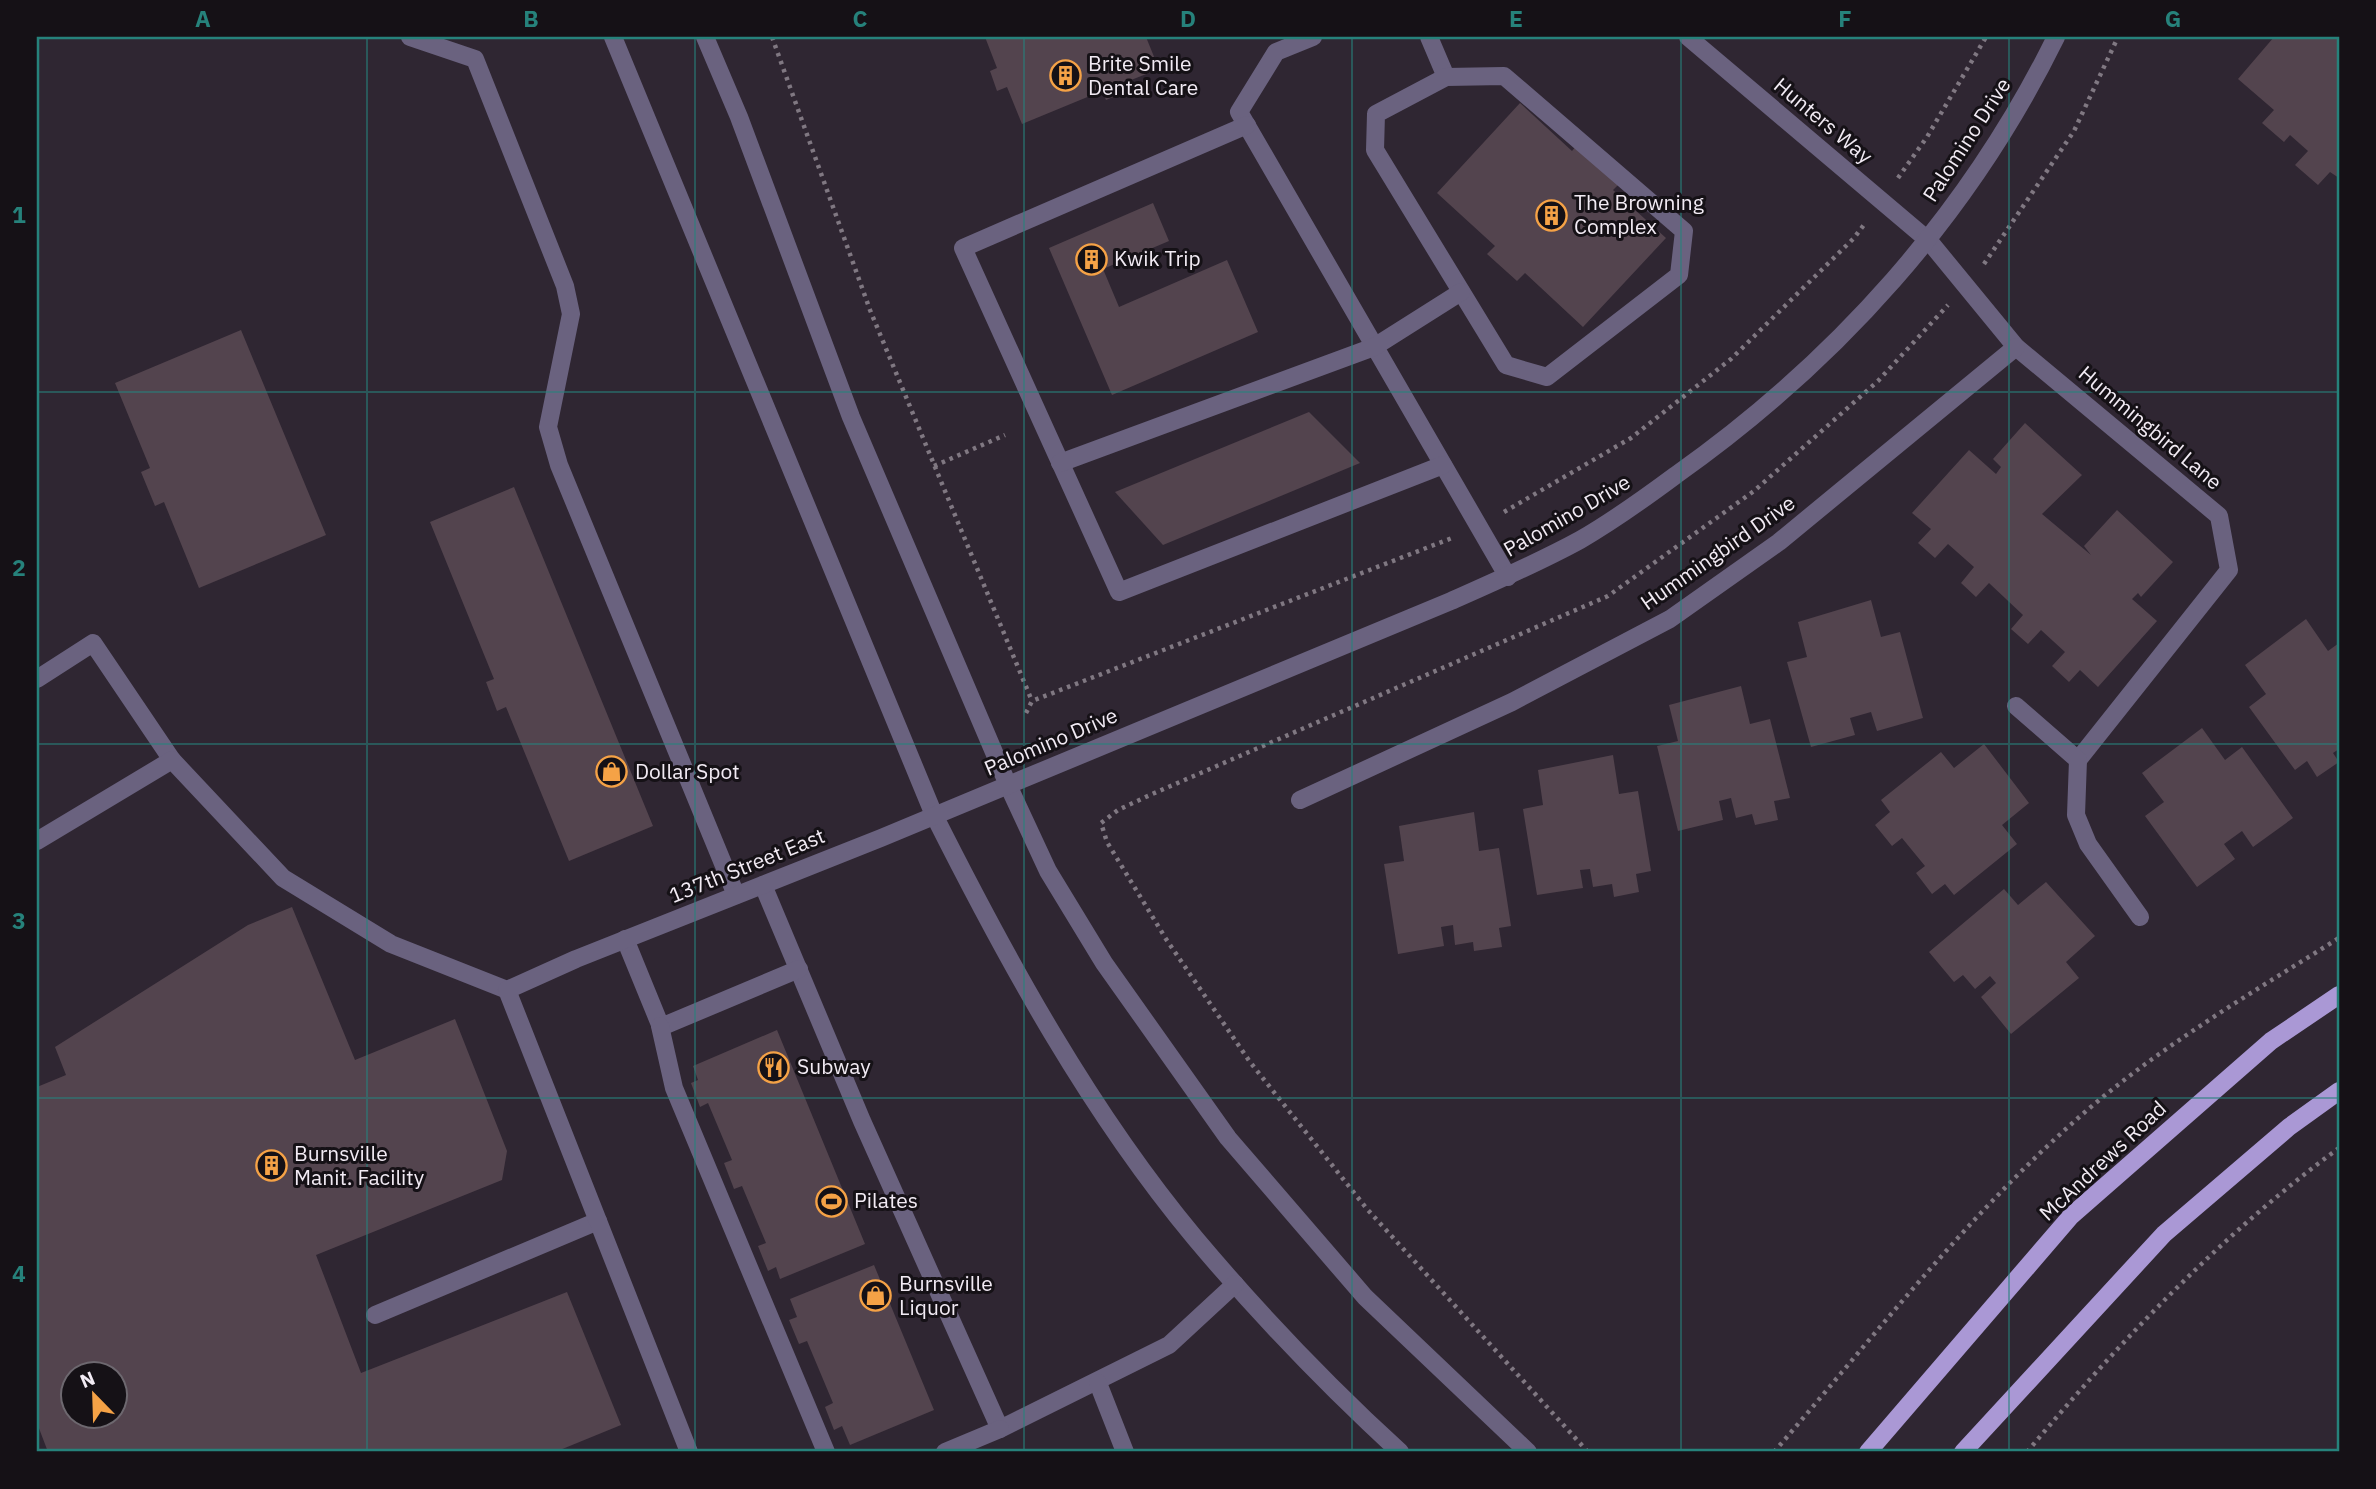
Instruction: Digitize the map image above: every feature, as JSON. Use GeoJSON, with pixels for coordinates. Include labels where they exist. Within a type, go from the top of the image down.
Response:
{"type":"FeatureCollection","features":[{"type":"Feature","properties":{"kind":"main road","name":"McAndrews Road"},"geometry":{"type":"LineString","coordinates":[[1868,1452],[2071,1216],[2270,1041],[2339,995]]}},
{"type":"Feature","properties":{"kind":"main road"},"geometry":{"type":"LineString","coordinates":[[1963,1452],[2164,1234],[2289,1126],[2339,1091]]}},
{"type":"Feature","properties":{"kind":"street"},"geometry":{"type":"LineString","coordinates":[[410,37],[475,59],[565,286],[571,314],[548,427],[559,464],[736,895]]}},
{"type":"Feature","properties":{"kind":"street"},"geometry":{"type":"LineString","coordinates":[[613,37],[934,815],[1053,1032],[1122,1140],[1194,1237],[1235,1284],[1400,1452]]}},
{"type":"Feature","properties":{"kind":"street"},"geometry":{"type":"LineString","coordinates":[[705,37],[739,117],[851,417],[1008,785],[1048,870],[1104,963],[1228,1138],[1365,1297],[1528,1452]]}},
{"type":"Feature","properties":{"kind":"street"},"geometry":{"type":"LineString","coordinates":[[1313,37],[1276,52],[1239,112],[1508,577]]}},
{"type":"Feature","properties":{"kind":"street"},"geometry":{"type":"LineString","coordinates":[[1429,37],[1446,77]]}},
{"type":"Feature","properties":{"kind":"street","name":"Hunters Way"},"geometry":{"type":"LineString","coordinates":[[1688,37],[1929,241],[1966,286]]}},
{"type":"Feature","properties":{"kind":"street","name":"Palomino Drive"},"geometry":{"type":"LineString","coordinates":[[934,815],[1508,577],[1581,539],[1718,446],[1827,353],[1884,294],[1929,241],[1996,142],[2056,37]]}},
{"type":"Feature","properties":{"kind":"street"},"geometry":{"type":"LineString","coordinates":[[1504,76],[1684,231],[1679,275],[1547,377],[1506,365],[1375,150],[1376,114],[1446,77],[1504,76]]}},
{"type":"Feature","properties":{"kind":"street"},"geometry":{"type":"LineString","coordinates":[[1247,125],[963,248],[1119,592],[1443,465]]}},
{"type":"Feature","properties":{"kind":"street","name":"Hummingbird Lane"},"geometry":{"type":"LineString","coordinates":[[1966,286],[2016,346],[2219,516],[2229,570],[2078,760]]}},
{"type":"Feature","properties":{"kind":"street"},"geometry":{"type":"LineString","coordinates":[[1060,463],[1374,347],[1461,292]]}},
{"type":"Feature","properties":{"kind":"street","name":"Hummingbird Drive"},"geometry":{"type":"LineString","coordinates":[[1300,800],[1513,702],[1670,619],[1779,541],[2016,346]]}},
{"type":"Feature","properties":{"kind":"street"},"geometry":{"type":"LineString","coordinates":[[37,679],[93,643],[172,760],[283,878],[391,944],[507,990],[689,1452]]}},
{"type":"Feature","properties":{"kind":"street"},"geometry":{"type":"LineString","coordinates":[[2016,705],[2078,760],[2077,815],[2088,844],[2140,917]]}},
{"type":"Feature","properties":{"kind":"street"},"geometry":{"type":"LineString","coordinates":[[37,841],[172,760]]}},
{"type":"Feature","properties":{"kind":"street","name":"137th Street East"},"geometry":{"type":"LineString","coordinates":[[507,990],[576,958],[934,815]]}},
{"type":"Feature","properties":{"kind":"street"},"geometry":{"type":"LineString","coordinates":[[763,885],[862,1121],[1000,1429]]}},
{"type":"Feature","properties":{"kind":"street"},"geometry":{"type":"LineString","coordinates":[[625,939],[660,1026],[674,1088],[826,1452]]}},
{"type":"Feature","properties":{"kind":"street"},"geometry":{"type":"LineString","coordinates":[[660,1026],[799,970]]}},
{"type":"Feature","properties":{"kind":"street"},"geometry":{"type":"LineString","coordinates":[[375,1315],[598,1221]]}},
{"type":"Feature","properties":{"kind":"street"},"geometry":{"type":"LineString","coordinates":[[945,1452],[1098,1383],[1169,1345],[1235,1284]]}},
{"type":"Feature","properties":{"kind":"street"},"geometry":{"type":"LineString","coordinates":[[1098,1383],[1125,1452]]}},
{"type":"Feature","properties":{"kind":"path"},"geometry":{"type":"LineString","coordinates":[[772,37],[870,310],[1032,701]]}},
{"type":"Feature","properties":{"kind":"path"},"geometry":{"type":"LineString","coordinates":[[1026,713],[1032,701],[1256,613],[1356,577],[1478,525],[1531,499],[1631,438],[1731,359],[1854,238],[1927,137],[1986,37]]}},
{"type":"Feature","properties":{"kind":"path"},"geometry":{"type":"LineString","coordinates":[[1588,1452],[1367,1209],[1250,1062],[1166,939],[1107,842],[1101,823],[1118,810],[1150,795],[1608,596],[1754,491],[1878,381],[1993,253],[2074,131],[2118,37]]}},
{"type":"Feature","properties":{"kind":"path"},"geometry":{"type":"LineString","coordinates":[[934,466],[1005,435]]}},
{"type":"Feature","properties":{"kind":"path"},"geometry":{"type":"LineString","coordinates":[[1774,1452],[1973,1223],[2078,1118],[2175,1043],[2339,938]]}},
{"type":"Feature","properties":{"kind":"path"},"geometry":{"type":"LineString","coordinates":[[2027,1452],[2073,1397],[2178,1288],[2269,1204],[2339,1148]]}},
{"type":"Feature","properties":{"kind":"building","name":"Brite Smile Dental Care"},"geometry":{"type":"Polygon","coordinates":[[[985,37],[1146,37],[1159,69],[1126,82],[1130,90],[1106,100],[1102,91],[1022,124],[1007,87],[997,91],[990,71],[997,68],[985,37]]]}},
{"type":"Feature","properties":{"kind":"building"},"geometry":{"type":"Polygon","coordinates":[[[2274,37],[2339,38],[2339,178],[2330,172],[2318,185],[2295,165],[2308,151],[2290,135],[2284,142],[2262,123],[2274,110],[2238,79],[2274,37]]]}},
{"type":"Feature","properties":{"kind":"building","name":"The Browning Complex"},"geometry":{"type":"Polygon","coordinates":[[[1520,103],[1572,151],[1577,145],[1619,184],[1613,190],[1666,238],[1583,327],[1525,273],[1517,281],[1487,254],[1495,246],[1437,193],[1520,103]]]}},
{"type":"Feature","properties":{"kind":"building","name":"Kwik Trip"},"geometry":{"type":"Polygon","coordinates":[[[1153,203],[1169,241],[1103,269],[1119,307],[1227,260],[1258,332],[1112,395],[1049,248],[1153,203]]]}},
{"type":"Feature","properties":{"kind":"building"},"geometry":{"type":"Polygon","coordinates":[[[241,330],[326,535],[199,588],[164,502],[155,506],[141,472],[150,468],[115,383],[241,330]]]}},
{"type":"Feature","properties":{"kind":"building"},"geometry":{"type":"Polygon","coordinates":[[[1309,412],[1360,463],[1163,545],[1115,492],[1309,412]]]}},
{"type":"Feature","properties":{"kind":"building"},"geometry":{"type":"Polygon","coordinates":[[[2025,423],[2082,475],[2042,514],[2091,555],[2084,546],[2117,510],[2173,562],[2141,597],[2138,593],[2132,599],[2157,621],[2098,687],[2080,670],[2069,682],[2052,666],[2065,652],[2041,630],[2028,644],[2011,629],[2023,615],[1989,583],[1976,597],[1961,583],[1974,567],[1948,544],[1935,558],[1918,543],[1931,529],[1912,513],[1969,450],[1996,474],[2001,467],[1993,459],[2025,423]]]}},
{"type":"Feature","properties":{"kind":"building"},"geometry":{"type":"Polygon","coordinates":[[[514,487],[653,826],[569,861],[506,707],[497,711],[486,682],[494,679],[430,522],[514,487]]]}},
{"type":"Feature","properties":{"kind":"building"},"geometry":{"type":"Polygon","coordinates":[[[1871,600],[1881,637],[1900,632],[1923,718],[1877,731],[1871,712],[1850,718],[1855,735],[1811,747],[1787,662],[1807,657],[1798,622],[1871,600]]]}},
{"type":"Feature","properties":{"kind":"building"},"geometry":{"type":"Polygon","coordinates":[[[2306,619],[2328,651],[2339,643],[2339,749],[2333,753],[2339,762],[2317,777],[2307,761],[2295,770],[2249,707],[2266,694],[2245,665],[2306,619]]]}},
{"type":"Feature","properties":{"kind":"building"},"geometry":{"type":"Polygon","coordinates":[[[1741,686],[1750,724],[1770,719],[1790,798],[1774,801],[1778,820],[1755,825],[1752,814],[1736,818],[1731,798],[1719,801],[1723,820],[1678,831],[1657,746],[1678,741],[1669,705],[1741,686]]]}},
{"type":"Feature","properties":{"kind":"building"},"geometry":{"type":"Polygon","coordinates":[[[2202,728],[2225,760],[2242,747],[2293,818],[2253,847],[2242,831],[2224,844],[2235,859],[2197,887],[2145,816],[2164,802],[2142,773],[2202,728]]]}},
{"type":"Feature","properties":{"kind":"building"},"geometry":{"type":"Polygon","coordinates":[[[1984,744],[2029,803],[2002,825],[2017,844],[1954,895],[1945,884],[1932,894],[1916,873],[1925,866],[1902,838],[1892,846],[1875,825],[1890,812],[1881,800],[1941,752],[1954,768],[1984,744]]]}},
{"type":"Feature","properties":{"kind":"building"},"geometry":{"type":"Polygon","coordinates":[[[1613,755],[1619,794],[1638,791],[1651,871],[1636,874],[1639,892],[1614,897],[1612,884],[1593,887],[1590,869],[1580,870],[1583,888],[1537,895],[1523,809],[1543,805],[1538,770],[1613,755]]]}},
{"type":"Feature","properties":{"kind":"building"},"geometry":{"type":"Polygon","coordinates":[[[1474,812],[1479,851],[1499,848],[1511,926],[1499,928],[1502,947],[1474,951],[1473,942],[1455,945],[1453,925],[1441,927],[1444,946],[1398,954],[1384,864],[1404,861],[1399,826],[1474,812]]]}},
{"type":"Feature","properties":{"kind":"building"},"geometry":{"type":"Polygon","coordinates":[[[2046,882],[2095,936],[2066,962],[2079,978],[2011,1034],[1981,997],[1996,983],[1990,976],[1975,989],[1963,975],[1954,982],[1929,952],[2004,889],[2018,905],[2046,882]]]}},
{"type":"Feature","properties":{"kind":"building","name":"Burnsville Manit. Facility"},"geometry":{"type":"Polygon","coordinates":[[[292,907],[355,1060],[455,1019],[507,1151],[502,1180],[316,1255],[361,1373],[567,1292],[621,1425],[555,1452],[48,1452],[37,1423],[37,1087],[66,1075],[55,1047],[248,925],[292,907]]]}},
{"type":"Feature","properties":{"kind":"building"},"geometry":{"type":"Polygon","coordinates":[[[777,1030],[865,1244],[780,1279],[776,1267],[768,1271],[758,1246],[766,1243],[742,1186],[734,1189],[724,1163],[732,1160],[708,1103],[700,1107],[691,1083],[698,1080],[693,1066],[777,1030]]]}},
{"type":"Feature","properties":{"kind":"building"},"geometry":{"type":"Polygon","coordinates":[[[874,1265],[934,1410],[850,1445],[842,1426],[834,1430],[825,1407],[833,1403],[807,1341],[799,1344],[789,1320],[797,1317],[790,1299],[874,1265]]]}},
{"type":"Feature","properties":{"kind":"place","name":"Brite Smile Dental Care"},"geometry":{"type":"Point","coordinates":[1065,76]}},
{"type":"Feature","properties":{"kind":"place","name":"The Browning Complex"},"geometry":{"type":"Point","coordinates":[1551,215]}},
{"type":"Feature","properties":{"kind":"place","name":"Kwik Trip"},"geometry":{"type":"Point","coordinates":[1091,259]}},
{"type":"Feature","properties":{"kind":"place","name":"Dollar Spot"},"geometry":{"type":"Point","coordinates":[612,772]}},
{"type":"Feature","properties":{"kind":"place","name":"Subway"},"geometry":{"type":"Point","coordinates":[774,1067]}},
{"type":"Feature","properties":{"kind":"place","name":"Burnsville Manit. Facility"},"geometry":{"type":"Point","coordinates":[271,1166]}},
{"type":"Feature","properties":{"kind":"place","name":"Pilates"},"geometry":{"type":"Point","coordinates":[831,1201]}},
{"type":"Feature","properties":{"kind":"place","name":"Burnsville Liquor"},"geometry":{"type":"Point","coordinates":[876,1296]}}]}
